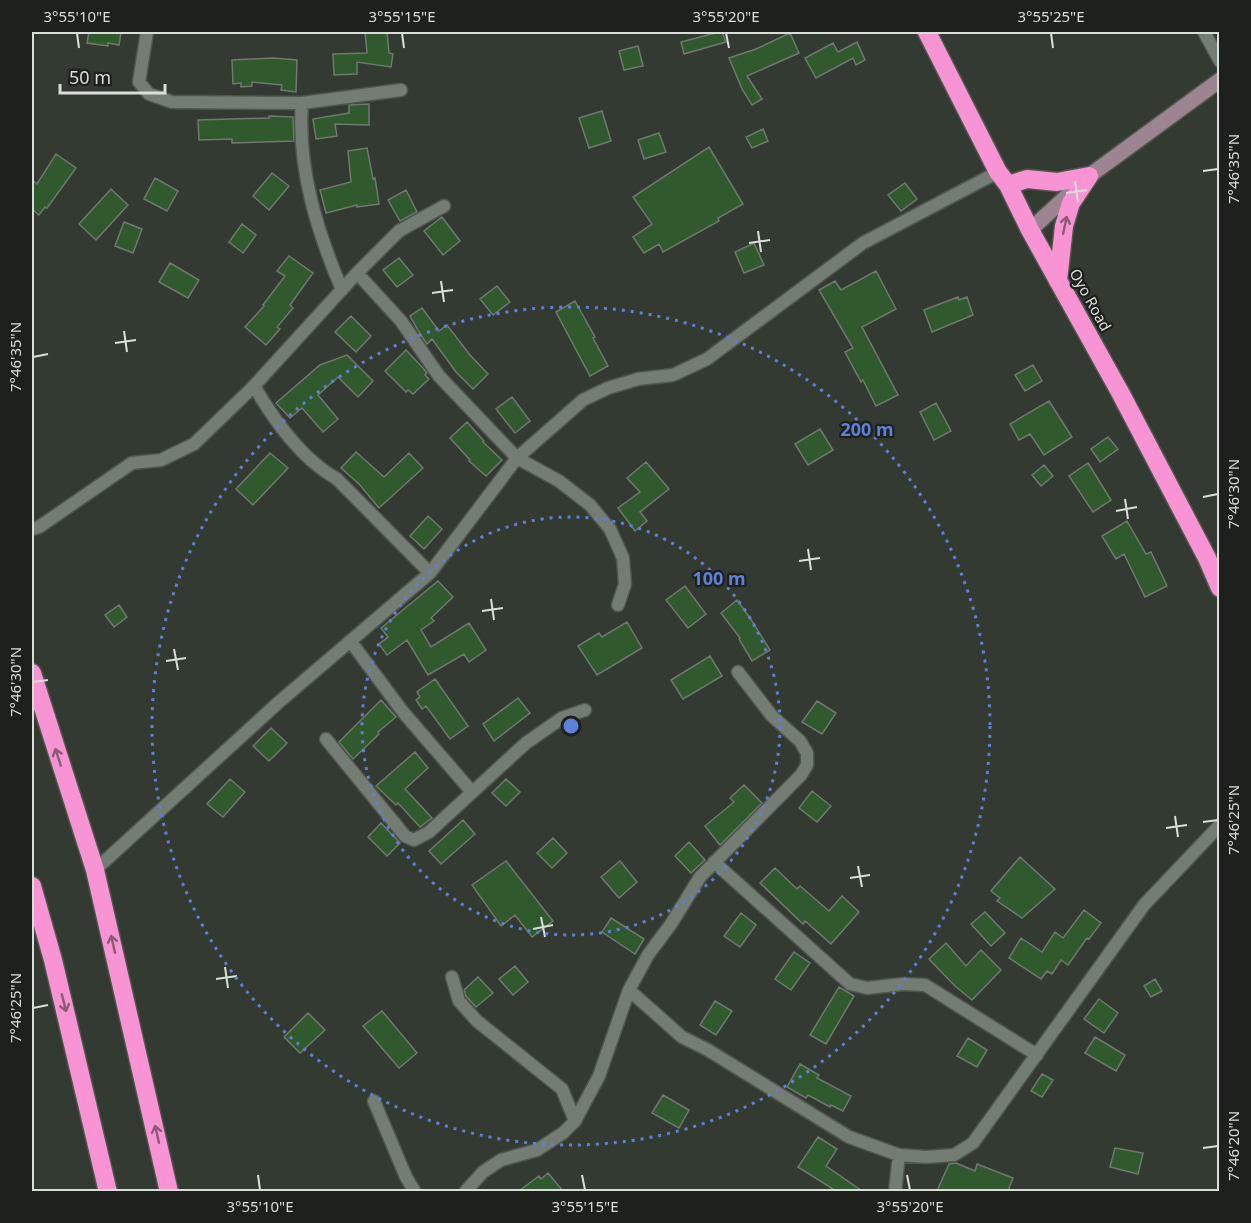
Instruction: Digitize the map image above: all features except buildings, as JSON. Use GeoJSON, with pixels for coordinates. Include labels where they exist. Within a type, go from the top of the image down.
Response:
{"type":"FeatureCollection","features":[{"type":"Feature","properties":{"kind":"highway","name":"Oyo Road"},"geometry":{"type":"LineString","coordinates":[[927,32],[1030,230],[1202,548],[1220,588]]}},
{"type":"Feature","properties":{"kind":"highway"},"geometry":{"type":"LineString","coordinates":[[1003,178],[1057,182],[1089,176]]}},
{"type":"Feature","properties":{"kind":"highway"},"geometry":{"type":"LineString","coordinates":[[1058,281],[1064,226],[1071,203],[1089,176]]}},
{"type":"Feature","properties":{"kind":"highway"},"geometry":{"type":"LineString","coordinates":[[32,673],[95,870],[169,1191]]}},
{"type":"Feature","properties":{"kind":"highway"},"geometry":{"type":"LineString","coordinates":[[32,886],[53,960],[108,1191]]}},
{"type":"Feature","properties":{"kind":"street"},"geometry":{"type":"LineString","coordinates":[[147,32],[139,82],[148,94],[172,102],[302,103],[401,90]]}},
{"type":"Feature","properties":{"kind":"street"},"geometry":{"type":"LineString","coordinates":[[1204,32],[1220,61]]}},
{"type":"Feature","properties":{"kind":"street"},"geometry":{"type":"LineString","coordinates":[[1030,230],[1089,176],[1220,80]]}},
{"type":"Feature","properties":{"kind":"street"},"geometry":{"type":"LineString","coordinates":[[302,103],[301,119],[307,181],[322,243],[342,290]]}},
{"type":"Feature","properties":{"kind":"street"},"geometry":{"type":"LineString","coordinates":[[95,870],[279,702],[430,573],[518,458],[583,400],[608,388],[638,379],[673,375],[707,359],[863,243],[1003,178]]}},
{"type":"Feature","properties":{"kind":"street"},"geometry":{"type":"LineString","coordinates":[[32,529],[39,527],[81,500],[132,463],[161,460],[194,444],[254,386],[357,273],[399,231],[444,206]]}},
{"type":"Feature","properties":{"kind":"street"},"geometry":{"type":"LineString","coordinates":[[357,273],[401,321],[439,376],[518,458],[559,481],[590,505],[610,529],[624,558],[625,584],[618,605]]}},
{"type":"Feature","properties":{"kind":"street"},"geometry":{"type":"LineString","coordinates":[[254,386],[269,413],[301,449],[322,470],[337,479],[430,573]]}},
{"type":"Feature","properties":{"kind":"street"},"geometry":{"type":"LineString","coordinates":[[351,642],[403,712],[472,792]]}},
{"type":"Feature","properties":{"kind":"street"},"geometry":{"type":"LineString","coordinates":[[465,1191],[483,1172],[501,1160],[537,1150],[563,1133],[575,1120],[599,1076],[628,990],[648,955],[671,924],[700,877],[801,775],[807,765],[807,753],[800,741],[772,716],[738,672]]}},
{"type":"Feature","properties":{"kind":"street"},"geometry":{"type":"LineString","coordinates":[[326,739],[405,836],[414,840],[429,832],[526,743],[562,718],[585,710]]}},
{"type":"Feature","properties":{"kind":"street"},"geometry":{"type":"LineString","coordinates":[[628,990],[682,1037],[708,1050],[849,1137],[899,1155],[926,1157],[954,1155],[973,1143],[1144,905],[1220,825]]}},
{"type":"Feature","properties":{"kind":"street"},"geometry":{"type":"LineString","coordinates":[[714,862],[850,984],[867,988],[903,984],[925,985],[1037,1055]]}},
{"type":"Feature","properties":{"kind":"street"},"geometry":{"type":"LineString","coordinates":[[452,977],[459,1001],[477,1021],[562,1089],[575,1120]]}},
{"type":"Feature","properties":{"kind":"street"},"geometry":{"type":"LineString","coordinates":[[375,1101],[406,1177],[415,1191]]}},
{"type":"Feature","properties":{"kind":"street"},"geometry":{"type":"LineString","coordinates":[[895,1191],[899,1155]]}}]}
